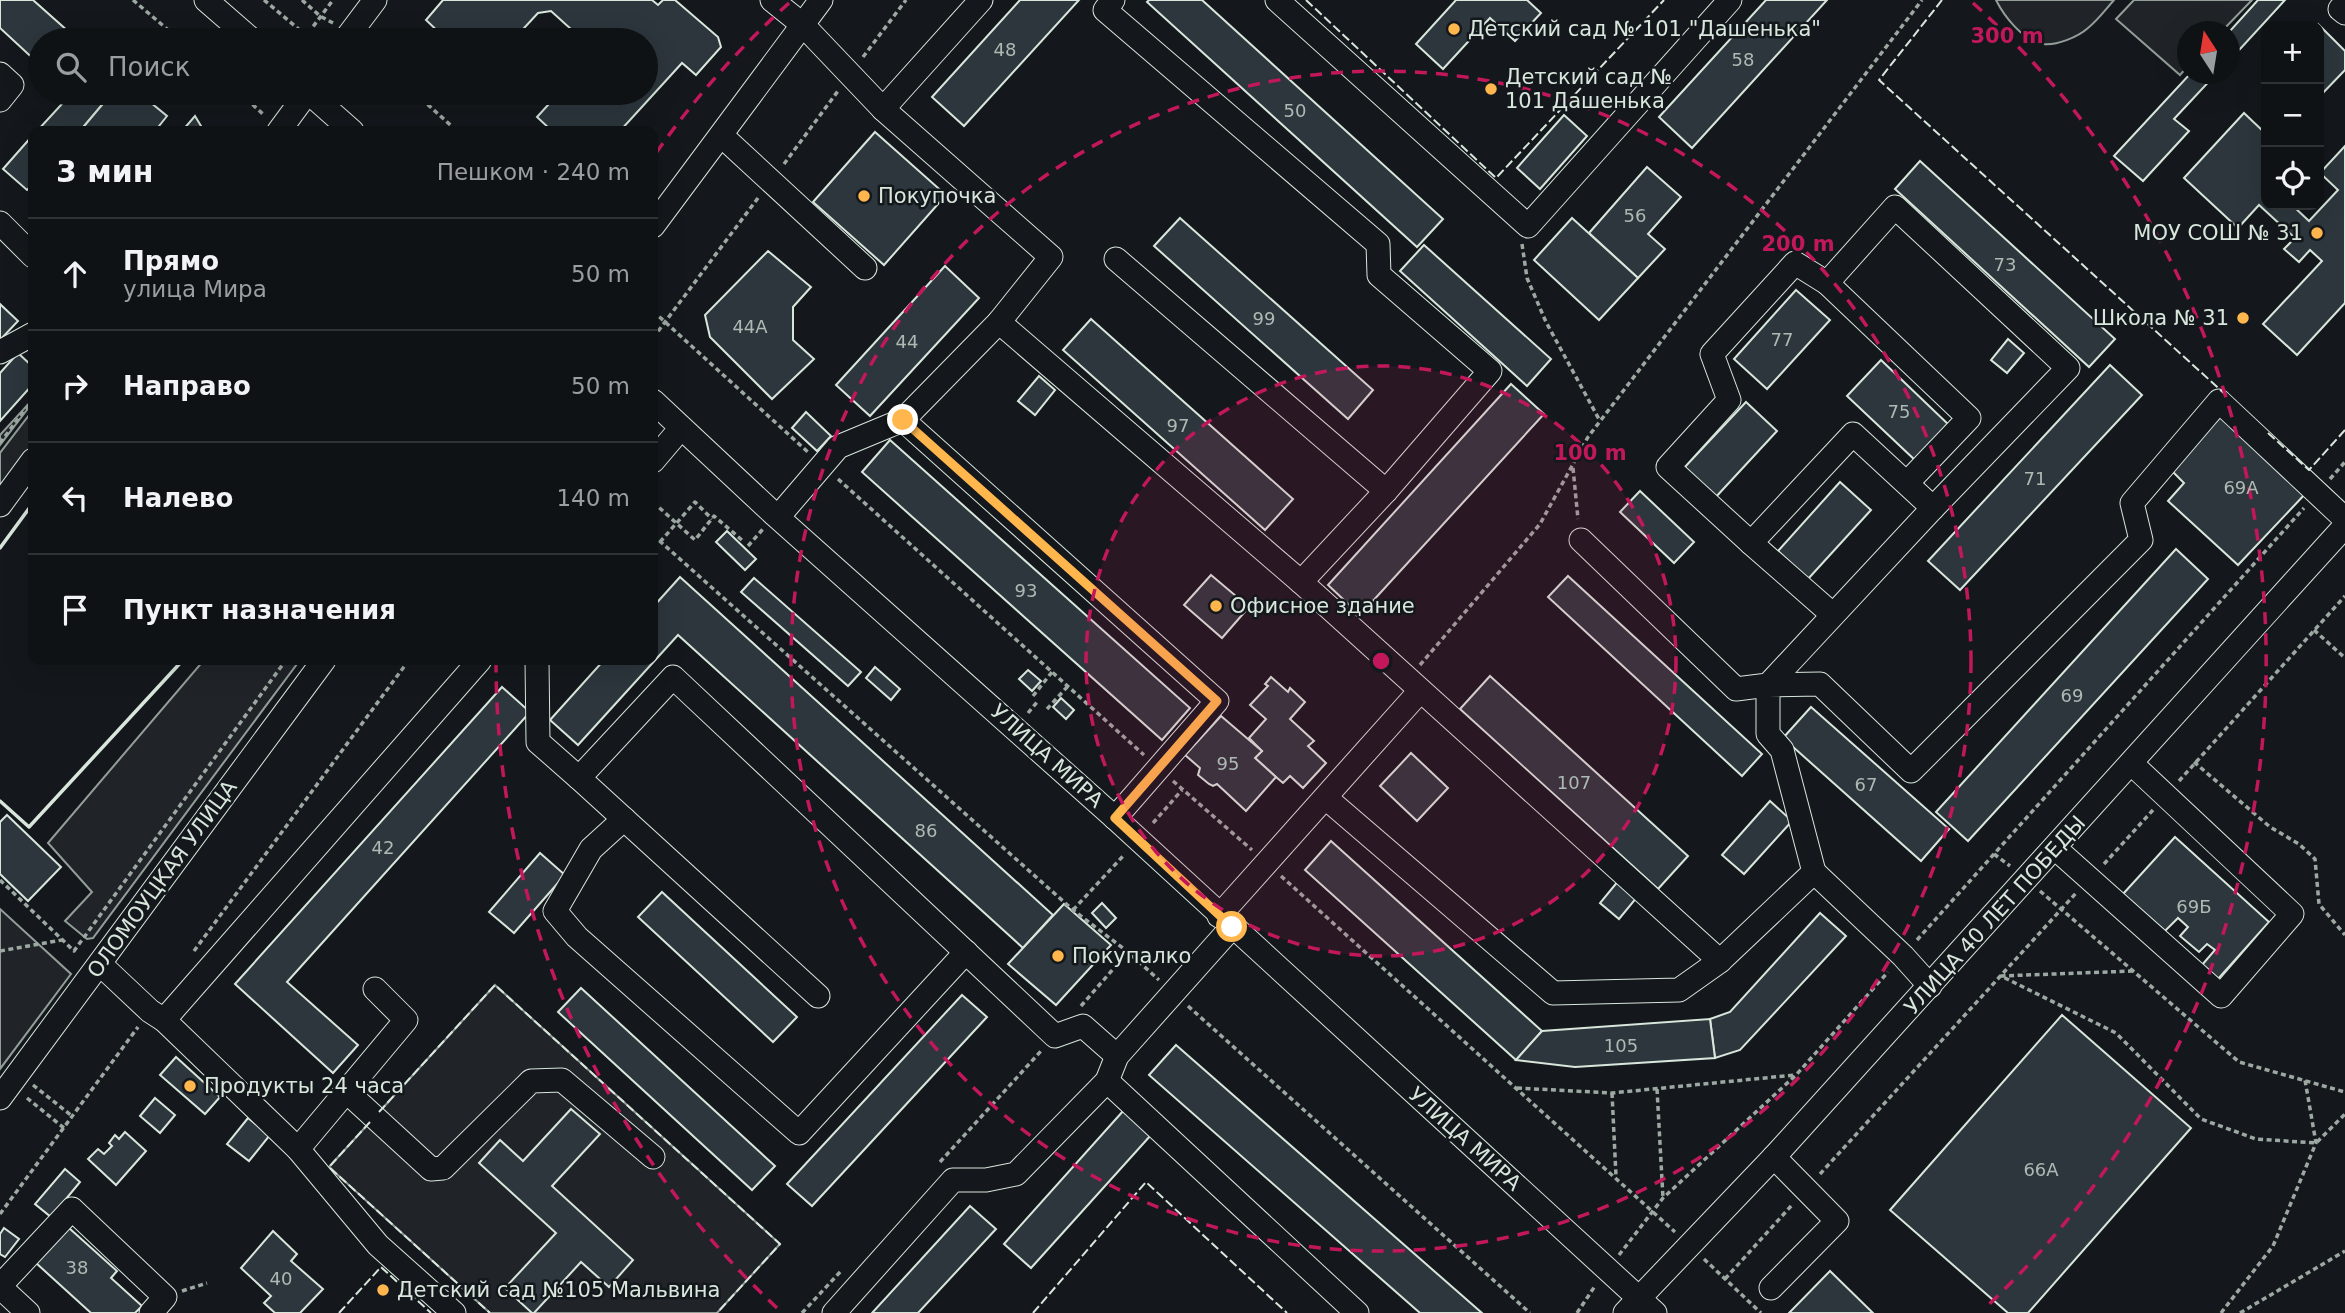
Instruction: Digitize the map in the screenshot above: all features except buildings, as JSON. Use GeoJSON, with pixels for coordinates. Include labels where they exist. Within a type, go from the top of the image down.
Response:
{"type":"FeatureCollection","features":[{"type":"Feature","properties":{"kind":"street"},"geometry":{"type":"LineString","coordinates":[[206,0],[238,28]]}},
{"type":"Feature","properties":{"kind":"street"},"geometry":{"type":"LineString","coordinates":[[354,28],[375,0]]}},
{"type":"Feature","properties":{"kind":"street"},"geometry":{"type":"LineString","coordinates":[[772,0],[803,25],[883,109],[1051,257],[999,322],[903,420],[838,447],[778,517]]}},
{"type":"Feature","properties":{"kind":"street"},"geometry":{"type":"LineString","coordinates":[[658,219],[821,0]]}},
{"type":"Feature","properties":{"kind":"street"},"geometry":{"type":"LineString","coordinates":[[883,109],[981,0]]}},
{"type":"Feature","properties":{"kind":"street"},"geometry":{"type":"LineString","coordinates":[[1113,0],[1104,10],[1378,244],[1379,275],[1490,371],[1386,491],[1301,582]]}},
{"type":"Feature","properties":{"kind":"street"},"geometry":{"type":"LineString","coordinates":[[1277,0],[1528,226],[1730,0]]}},
{"type":"Feature","properties":{"kind":"street"},"geometry":{"type":"LineString","coordinates":[[0,74],[12,85],[0,100]]}},
{"type":"Feature","properties":{"kind":"street"},"geometry":{"type":"LineString","coordinates":[[282,126],[299,105]]}},
{"type":"Feature","properties":{"kind":"street"},"geometry":{"type":"LineString","coordinates":[[322,105],[346,126]]}},
{"type":"Feature","properties":{"kind":"street"},"geometry":{"type":"LineString","coordinates":[[722,136],[865,268]]}},
{"type":"Feature","properties":{"kind":"street"},"geometry":{"type":"LineString","coordinates":[[1827,283],[1895,207],[2068,368],[1832,614],[1768,685],[1768,734],[1782,750],[1814,872],[1903,956],[1930,986]]}},
{"type":"Feature","properties":{"kind":"street"},"geometry":{"type":"LineString","coordinates":[[0,223],[28,251]]}},
{"type":"Feature","properties":{"kind":"street"},"geometry":{"type":"LineString","coordinates":[[1116,259],[1386,491]]}},
{"type":"Feature","properties":{"kind":"street"},"geometry":{"type":"LineString","coordinates":[[1832,614],[1668,467],[1729,400],[1712,354],[1795,263],[1827,283],[1969,418],[1907,483]]}},
{"type":"Feature","properties":{"kind":"street"},"geometry":{"type":"LineString","coordinates":[[999,322],[1301,582],[1720,961]]}},
{"type":"Feature","properties":{"kind":"street"},"geometry":{"type":"LineString","coordinates":[[0,352],[28,337]]}},
{"type":"Feature","properties":{"kind":"street"},"geometry":{"type":"LineString","coordinates":[[1581,540],[1736,689],[1820,684],[1911,771],[2141,540],[2132,503],[2219,401],[2345,519]]}},
{"type":"Feature","properties":{"kind":"street","name":"УЛИЦА МИРА"},"geometry":{"type":"LineString","coordinates":[[658,406],[778,517],[1115,818],[1640,1308]]}},
{"type":"Feature","properties":{"kind":"street"},"geometry":{"type":"LineString","coordinates":[[903,420],[1217,701],[1115,818]]}},
{"type":"Feature","properties":{"kind":"street"},"geometry":{"type":"LineString","coordinates":[[658,455],[681,428]]}},
{"type":"Feature","properties":{"kind":"street"},"geometry":{"type":"LineString","coordinates":[[1751,542],[1853,434],[1933,508]]}},
{"type":"Feature","properties":{"kind":"street"},"geometry":{"type":"LineString","coordinates":[[0,505],[28,467]]}},
{"type":"Feature","properties":{"kind":"street","name":"УЛИЦА 40 ЛЕТ ПОБЕДЫ"},"geometry":{"type":"LineString","coordinates":[[1640,1308],[1691,1245],[2132,764],[2345,526]]}},
{"type":"Feature","properties":{"kind":"street","name":"ОЛОМОУЦКАЯ УЛИЦА"},"geometry":{"type":"LineString","coordinates":[[0,1098],[320,665]]}},
{"type":"Feature","properties":{"kind":"street"},"geometry":{"type":"LineString","coordinates":[[157,1015],[475,665]]}},
{"type":"Feature","properties":{"kind":"street"},"geometry":{"type":"LineString","coordinates":[[537,665],[538,742],[817,996]]}},
{"type":"Feature","properties":{"kind":"street"},"geometry":{"type":"LineString","coordinates":[[579,778],[673,677],[1055,1036],[1083,1026],[1117,1056]]}},
{"type":"Feature","properties":{"kind":"street"},"geometry":{"type":"LineString","coordinates":[[834,1313],[953,1180],[986,1180],[1016,1174],[1107,1081],[1117,1056],[1173,993],[1268,864],[1326,798],[1414,685]]}},
{"type":"Feature","properties":{"kind":"street"},"geometry":{"type":"LineString","coordinates":[[2055,848],[2221,996],[2292,914],[2132,764]]}},
{"type":"Feature","properties":{"kind":"street"},"geometry":{"type":"LineString","coordinates":[[1326,798],[1553,993],[1679,990],[1720,961],[1814,872]]}},
{"type":"Feature","properties":{"kind":"street"},"geometry":{"type":"LineString","coordinates":[[624,819],[591,849],[555,911],[577,937],[799,1133],[966,952]]}},
{"type":"Feature","properties":{"kind":"street"},"geometry":{"type":"LineString","coordinates":[[100,964],[298,1149],[378,1245],[454,1313]]}},
{"type":"Feature","properties":{"kind":"street"},"geometry":{"type":"LineString","coordinates":[[298,1149],[406,1020],[375,989]]}},
{"type":"Feature","properties":{"kind":"street"},"geometry":{"type":"LineString","coordinates":[[346,1091],[430,1169],[443,1168],[531,1081],[562,1080],[653,1157]]}},
{"type":"Feature","properties":{"kind":"street"},"geometry":{"type":"LineString","coordinates":[[1107,1081],[1357,1313]]}},
{"type":"Feature","properties":{"kind":"street"},"geometry":{"type":"LineString","coordinates":[[1772,1289],[1837,1221],[1774,1157]]}},
{"type":"Feature","properties":{"kind":"street"},"geometry":{"type":"LineString","coordinates":[[10,1300],[72,1209],[165,1297],[151,1313]]}},
{"type":"Feature","properties":{"kind":"path"},"geometry":{"type":"LineString","coordinates":[[134,0],[166,28]]}},
{"type":"Feature","properties":{"kind":"path"},"geometry":{"type":"LineString","coordinates":[[264,0],[294,28]]}},
{"type":"Feature","properties":{"kind":"path"},"geometry":{"type":"LineString","coordinates":[[302,0],[320,16]]}},
{"type":"Feature","properties":{"kind":"path"},"geometry":{"type":"LineString","coordinates":[[312,28],[333,0]]}},
{"type":"Feature","properties":{"kind":"path"},"geometry":{"type":"LineString","coordinates":[[1414,685],[1541,524],[1600,421],[1922,0]]}},
{"type":"Feature","properties":{"kind":"path"},"geometry":{"type":"LineString","coordinates":[[254,105],[275,126]]}},
{"type":"Feature","properties":{"kind":"path"},"geometry":{"type":"LineString","coordinates":[[428,105],[451,126]]}},
{"type":"Feature","properties":{"kind":"path"},"geometry":{"type":"LineString","coordinates":[[1519,217],[1527,278],[1546,321],[1600,421]]}},
{"type":"Feature","properties":{"kind":"path"},"geometry":{"type":"LineString","coordinates":[[658,316],[1616,1176],[1761,1313]]}},
{"type":"Feature","properties":{"kind":"path"},"geometry":{"type":"LineString","coordinates":[[0,443],[28,406]]}},
{"type":"Feature","properties":{"kind":"path"},"geometry":{"type":"LineString","coordinates":[[1653,1213],[1664,1198],[1796,1075],[2345,462]]}},
{"type":"Feature","properties":{"kind":"path"},"geometry":{"type":"LineString","coordinates":[[1573,466],[1581,540]]}},
{"type":"Feature","properties":{"kind":"path"},"geometry":{"type":"LineString","coordinates":[[712,519],[695,502],[660,542],[1073,910],[1128,952],[1530,1313]]}},
{"type":"Feature","properties":{"kind":"path"},"geometry":{"type":"LineString","coordinates":[[658,507],[695,540],[714,516],[743,541]]}},
{"type":"Feature","properties":{"kind":"path"},"geometry":{"type":"LineString","coordinates":[[1725,1279],[2345,596]]}},
{"type":"Feature","properties":{"kind":"path"},"geometry":{"type":"LineString","coordinates":[[2314,630],[2345,658]]}},
{"type":"Feature","properties":{"kind":"path"},"geometry":{"type":"LineString","coordinates":[[0,880],[74,951],[282,665]]}},
{"type":"Feature","properties":{"kind":"path"},"geometry":{"type":"LineString","coordinates":[[191,956],[406,665]]}},
{"type":"Feature","properties":{"kind":"path"},"geometry":{"type":"LineString","coordinates":[[1033,695],[1052,672]]}},
{"type":"Feature","properties":{"kind":"path"},"geometry":{"type":"LineString","coordinates":[[1047,709],[1068,686]]}},
{"type":"Feature","properties":{"kind":"path"},"geometry":{"type":"LineString","coordinates":[[2194,762],[2270,827],[2299,844],[2315,859],[2319,904],[2345,935]]}},
{"type":"Feature","properties":{"kind":"path"},"geometry":{"type":"LineString","coordinates":[[2061,910],[2239,1062],[2345,1092]]}},
{"type":"Feature","properties":{"kind":"path"},"geometry":{"type":"LineString","coordinates":[[0,951],[62,940]]}},
{"type":"Feature","properties":{"kind":"path"},"geometry":{"type":"LineString","coordinates":[[933,1169],[1128,952]]}},
{"type":"Feature","properties":{"kind":"path"},"geometry":{"type":"LineString","coordinates":[[2001,976],[2133,971]]}},
{"type":"Feature","properties":{"kind":"path"},"geometry":{"type":"LineString","coordinates":[[2001,976],[2116,1033],[2201,1119],[2256,1139],[2316,1143]]}},
{"type":"Feature","properties":{"kind":"path"},"geometry":{"type":"LineString","coordinates":[[0,1214],[72,1116],[157,1015]]}},
{"type":"Feature","properties":{"kind":"path"},"geometry":{"type":"LineString","coordinates":[[1515,1087],[1612,1093],[1796,1075]]}},
{"type":"Feature","properties":{"kind":"path"},"geometry":{"type":"LineString","coordinates":[[2305,1080],[2316,1143]]}},
{"type":"Feature","properties":{"kind":"path"},"geometry":{"type":"LineString","coordinates":[[1657,1089],[1664,1198]]}},
{"type":"Feature","properties":{"kind":"path"},"geometry":{"type":"LineString","coordinates":[[40,1091],[72,1116]]}},
{"type":"Feature","properties":{"kind":"path"},"geometry":{"type":"LineString","coordinates":[[1612,1093],[1616,1176]]}},
{"type":"Feature","properties":{"kind":"path"},"geometry":{"type":"LineString","coordinates":[[25,1096],[64,1128]]}},
{"type":"Feature","properties":{"kind":"path"},"geometry":{"type":"LineString","coordinates":[[2221,1313],[2273,1246],[2316,1143],[2345,1114]]}},
{"type":"Feature","properties":{"kind":"path"},"geometry":{"type":"LineString","coordinates":[[2241,1313],[2345,1251]]}},
{"type":"Feature","properties":{"kind":"path"},"geometry":{"type":"LineString","coordinates":[[802,1313],[849,1262]]}},
{"type":"Feature","properties":{"kind":"shaded area"},"geometry":{"type":"Polygon","coordinates":[[[1996,0],[2114,0],[2084,31],[2067,40],[2043,44],[2021,33],[1996,0]]]}},
{"type":"Feature","properties":{"kind":"shaded area"},"geometry":{"type":"Polygon","coordinates":[[[2134,0],[2252,0],[2232,21],[2177,21],[2177,72],[2116,19],[2134,0]]]}},
{"type":"Feature","properties":{"kind":"shaded area"},"geometry":{"type":"Polygon","coordinates":[[[28,404],[28,409],[0,445],[0,435],[28,404]]]}},
{"type":"Feature","properties":{"kind":"shaded area"},"geometry":{"type":"Polygon","coordinates":[[[28,417],[28,455],[0,492],[0,453],[28,417]]]}},
{"type":"Feature","properties":{"kind":"shaded area"},"geometry":{"type":"Polygon","coordinates":[[[200,665],[296,665],[93,938],[87,939],[65,921],[92,892],[48,843],[200,665]]]}},
{"type":"Feature","properties":{"kind":"shaded area"},"geometry":{"type":"Polygon","coordinates":[[[0,909],[71,974],[0,1069],[0,909]]]}},
{"type":"Feature","properties":{"kind":"shaded area"},"geometry":{"type":"Polygon","coordinates":[[[495,985],[780,1244],[717,1313],[490,1313],[329,1167],[495,985]]]}},
{"type":"Feature","properties":{"kind":"fence"},"geometry":{"type":"LineString","coordinates":[[1306,0],[1496,178],[1664,0]]}},
{"type":"Feature","properties":{"kind":"fence"},"geometry":{"type":"LineString","coordinates":[[1942,0],[1879,80],[2226,395]]}},
{"type":"Feature","properties":{"kind":"fence"},"geometry":{"type":"LineString","coordinates":[[2268,433],[2309,470],[2345,430]]}},
{"type":"Feature","properties":{"kind":"fence"},"geometry":{"type":"LineString","coordinates":[[379,1112],[495,985],[780,1244],[717,1313]]}},
{"type":"Feature","properties":{"kind":"fence"},"geometry":{"type":"LineString","coordinates":[[370,1122],[329,1167],[490,1313]]}},
{"type":"Feature","properties":{"kind":"fence"},"geometry":{"type":"LineString","coordinates":[[1033,1313],[1146,1182],[1287,1313]]}},
{"type":"Feature","properties":{"kind":"fence"},"geometry":{"type":"LineString","coordinates":[[339,1313],[381,1267],[431,1313]]}},
{"type":"Feature","properties":{"kind":"wall"},"geometry":{"type":"LineString","coordinates":[[0,548],[28,510]]}},
{"type":"Feature","properties":{"kind":"wall"},"geometry":{"type":"LineString","coordinates":[[0,801],[29,827],[178,665]]}},
{"type":"Feature","properties":{"kind":"place","name":"Детский сад № 101 \"Дашенька\""},"geometry":{"type":"Point","coordinates":[1454,29]}},
{"type":"Feature","properties":{"kind":"place","name":"Детский сад № 101 Дашенька"},"geometry":{"type":"Point","coordinates":[1491,89]}},
{"type":"Feature","properties":{"kind":"place","name":"Покупочка"},"geometry":{"type":"Point","coordinates":[864,196]}},
{"type":"Feature","properties":{"kind":"place","name":"МОУ СОШ № 31"},"geometry":{"type":"Point","coordinates":[2317,233]}},
{"type":"Feature","properties":{"kind":"place","name":"Школа № 31"},"geometry":{"type":"Point","coordinates":[2243,318]}},
{"type":"Feature","properties":{"kind":"place","name":"Офисное здание"},"geometry":{"type":"Point","coordinates":[1216,606]}},
{"type":"Feature","properties":{"kind":"place","name":"Покупалко"},"geometry":{"type":"Point","coordinates":[1058,956]}},
{"type":"Feature","properties":{"kind":"place","name":"Продукты 24 часа"},"geometry":{"type":"Point","coordinates":[190,1086]}},
{"type":"Feature","properties":{"kind":"place","name":"Детский сад №105 Мальвина"},"geometry":{"type":"Point","coordinates":[383,1290]}},
{"type":"Feature","properties":{"kind":"route"},"geometry":{"type":"LineString","coordinates":[[903,420],[1217,701],[1115,818],[1232,927]]}}]}
